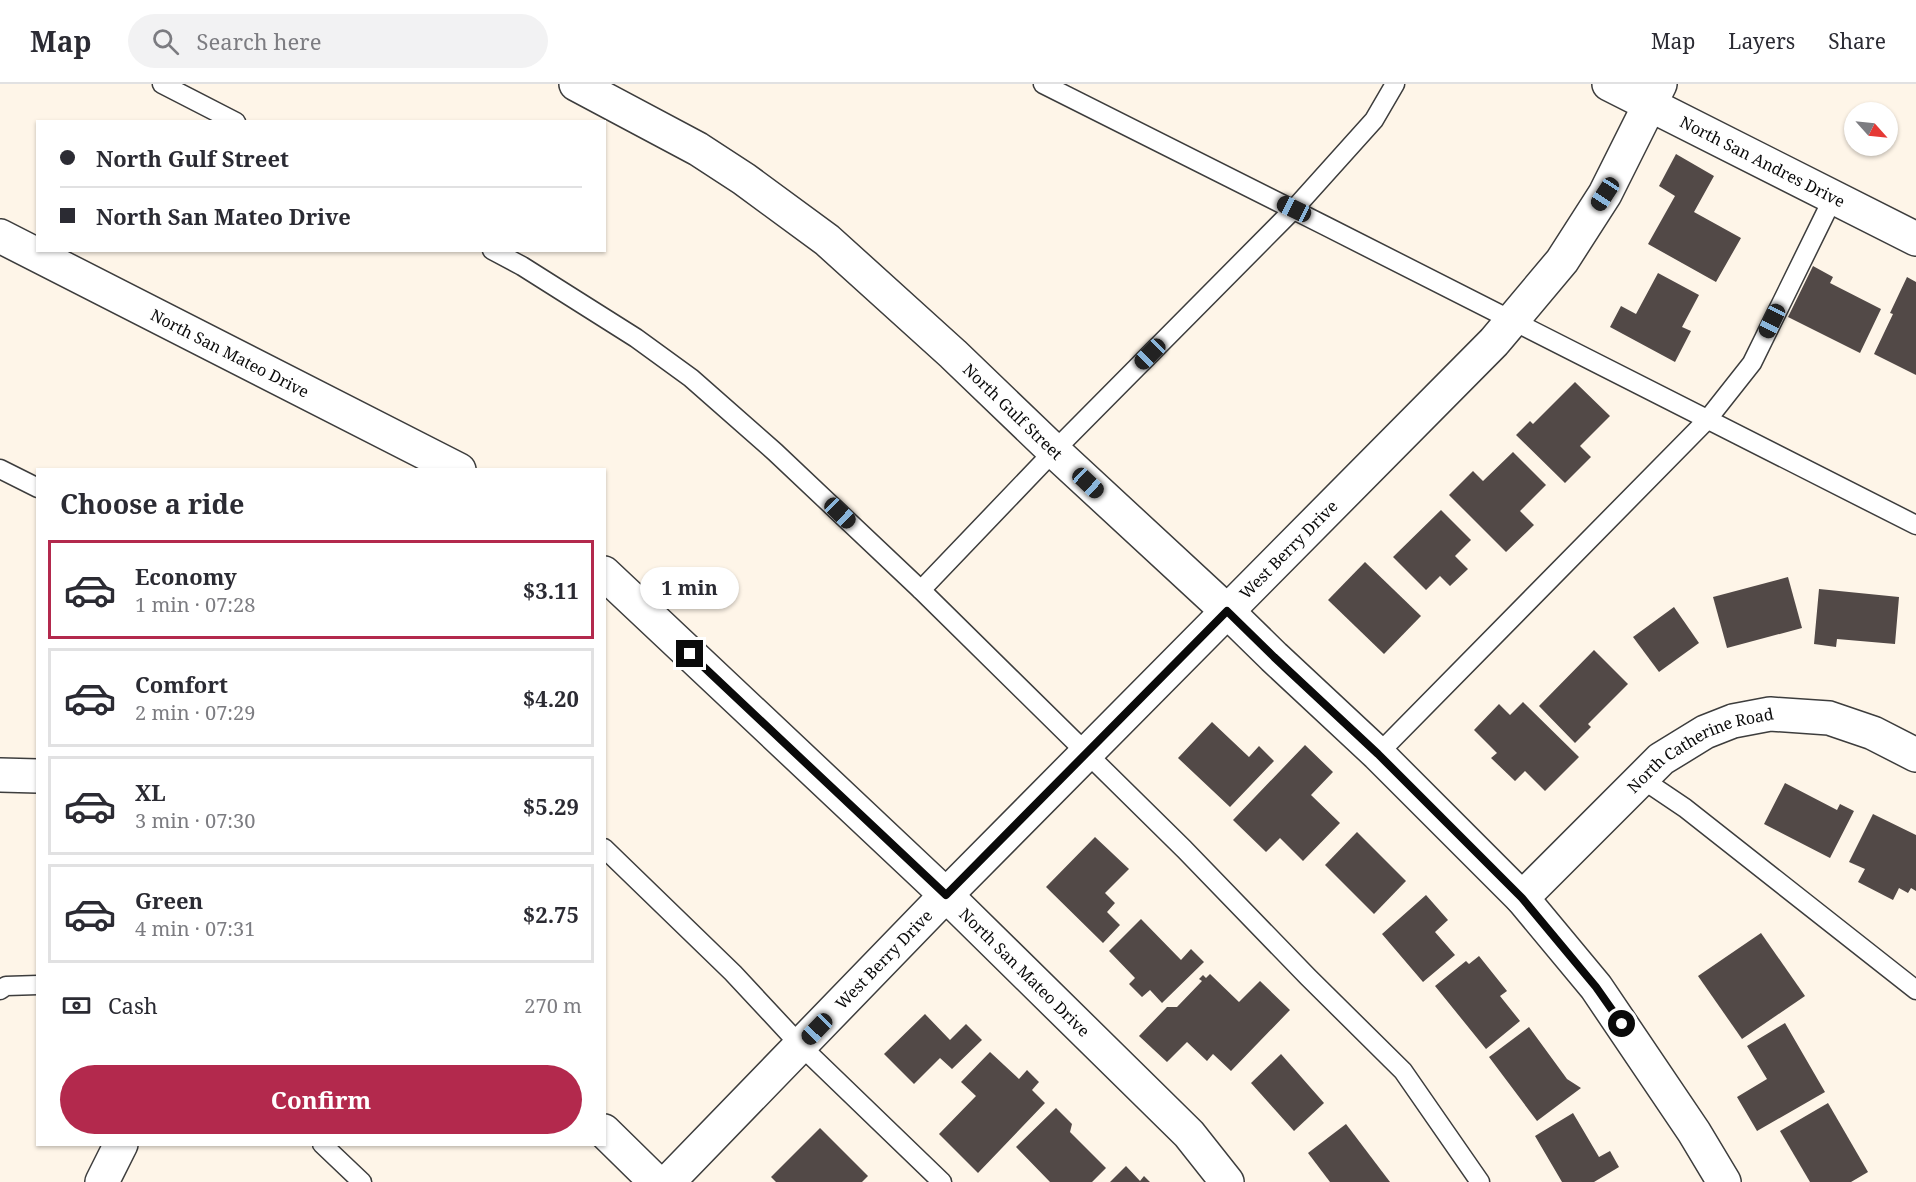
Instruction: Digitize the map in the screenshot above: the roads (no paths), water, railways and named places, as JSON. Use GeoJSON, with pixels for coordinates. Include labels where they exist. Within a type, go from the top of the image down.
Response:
{"type":"FeatureCollection","features":[{"type":"Feature","properties":{"kind":"street","name":"North Gulf Street"},"geometry":{"type":"LineString","coordinates":[[576,84],[698,149],[744,179],[827,240],[954,354],[1054,451],[1378,754],[1522,898],[1596,987],[1694,1132],[1724,1182]]}},
{"type":"Feature","properties":{"kind":"street","name":"North San Andres Drive"},"geometry":{"type":"LineString","coordinates":[[1610,84],[1656,94],[1833,198],[1916,239]]}},
{"type":"Feature","properties":{"kind":"street","name":"West Berry Drive"},"geometry":{"type":"LineString","coordinates":[[668,1182],[946,895],[1494,342],[1562,261],[1605,194],[1656,94]]}},
{"type":"Feature","properties":{"kind":"street","name":"North San Mateo Drive"},"geometry":{"type":"LineString","coordinates":[[0,236],[455,468]]}},
{"type":"Feature","properties":{"kind":"street","name":"North San Mateo Drive"},"geometry":{"type":"LineString","coordinates":[[606,575],[946,895],[1189,1134],[1227,1182]]}},
{"type":"Feature","properties":{"kind":"street","name":"North Catherine Road"},"geometry":{"type":"LineString","coordinates":[[1522,898],[1661,759],[1705,732],[1733,721],[1770,714],[1829,718],[1873,733],[1916,755]]}},
{"type":"Feature","properties":{"kind":"street"},"geometry":{"type":"LineString","coordinates":[[0,775],[36,776]]}},
{"type":"Feature","properties":{"kind":"street"},"geometry":{"type":"LineString","coordinates":[[606,1133],[656,1182]]}},
{"type":"Feature","properties":{"kind":"street"},"geometry":{"type":"LineString","coordinates":[[102,1182],[120,1146]]}},
{"type":"Feature","properties":{"kind":"lane"},"geometry":{"type":"LineString","coordinates":[[162,84],[232,120]]}},
{"type":"Feature","properties":{"kind":"lane"},"geometry":{"type":"LineString","coordinates":[[1043,84],[1916,525]]}},
{"type":"Feature","properties":{"kind":"lane"},"geometry":{"type":"LineString","coordinates":[[921,590],[1054,451],[1294,209],[1374,120],[1395,84]]}},
{"type":"Feature","properties":{"kind":"lane"},"geometry":{"type":"LineString","coordinates":[[1378,754],[1707,420],[1752,363],[1833,198]]}},
{"type":"Feature","properties":{"kind":"lane"},"geometry":{"type":"LineString","coordinates":[[496,252],[636,338],[691,378],[775,452],[921,590],[1184,849],[1403,1071],[1480,1182]]}},
{"type":"Feature","properties":{"kind":"lane"},"geometry":{"type":"LineString","coordinates":[[0,469],[36,487]]}},
{"type":"Feature","properties":{"kind":"lane"},"geometry":{"type":"LineString","coordinates":[[1642,779],[1685,808],[1916,990]]}},
{"type":"Feature","properties":{"kind":"lane"},"geometry":{"type":"LineString","coordinates":[[606,850],[733,973],[801,1046],[942,1182]]}},
{"type":"Feature","properties":{"kind":"lane"},"geometry":{"type":"LineString","coordinates":[[0,990],[6,986],[36,985]]}},
{"type":"Feature","properties":{"kind":"lane"},"geometry":{"type":"LineString","coordinates":[[324,1146],[360,1181]]}}]}
